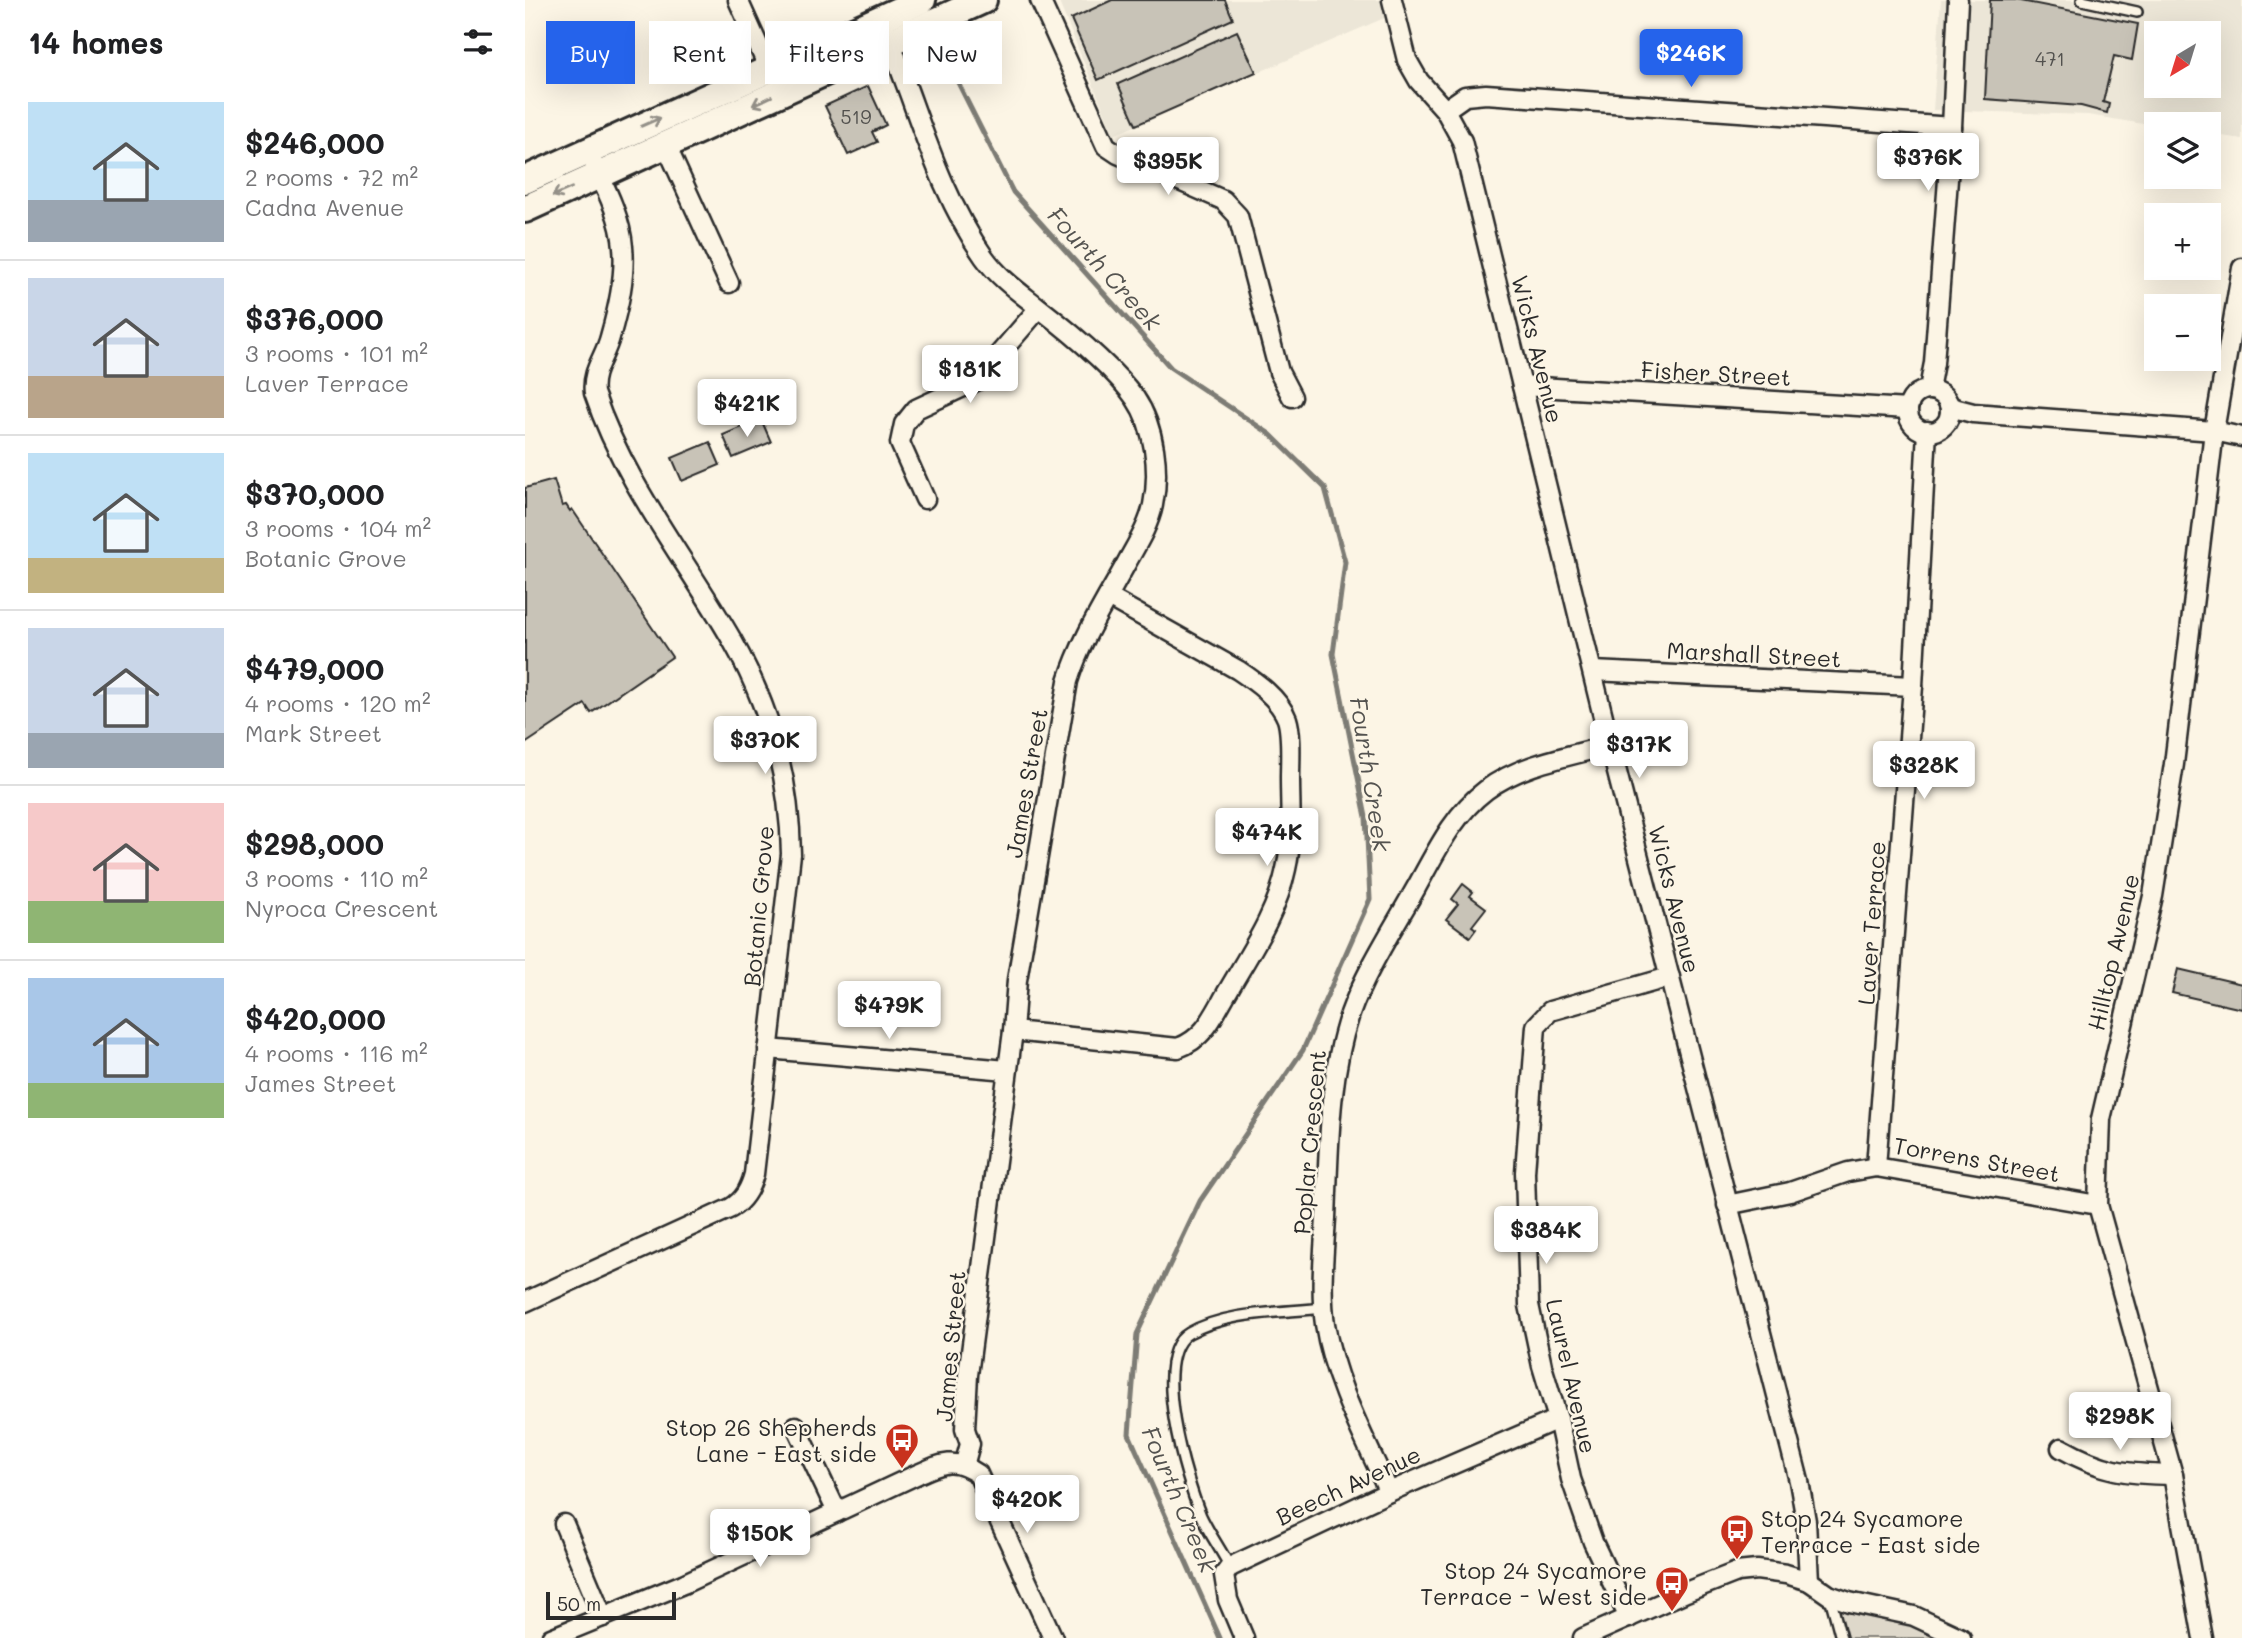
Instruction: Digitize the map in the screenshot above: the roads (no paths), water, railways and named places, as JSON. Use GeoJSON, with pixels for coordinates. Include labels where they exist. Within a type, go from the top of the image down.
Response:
{"type":"FeatureCollection","features":[{"type":"Feature","properties":{"kind":"main road"},"geometry":{"type":"LineString","coordinates":[[889,26],[983,0]]}},
{"type":"Feature","properties":{"kind":"main road"},"geometry":{"type":"LineString","coordinates":[[525,209],[666,145],[910,19]]}},
{"type":"Feature","properties":{"kind":"main road"},"geometry":{"type":"LineString","coordinates":[[525,180],[765,71]]}},
{"type":"Feature","properties":{"kind":"street"},"geometry":{"type":"LineString","coordinates":[[738,0],[765,60]]}},
{"type":"Feature","properties":{"kind":"street"},"geometry":{"type":"LineString","coordinates":[[1040,0],[1106,146],[1118,154],[1223,200],[1238,216],[1279,372],[1293,397]]}},
{"type":"Feature","properties":{"kind":"street","name":"Wicks Avenue"},"geometry":{"type":"LineString","coordinates":[[1392,0],[1407,60],[1419,81],[1445,110],[1462,141],[1610,745],[1799,1481],[1806,1521],[1809,1581]]}},
{"type":"Feature","properties":{"kind":"street"},"geometry":{"type":"LineString","coordinates":[[1929,389],[1935,349],[1952,127],[1958,0]]}},
{"type":"Feature","properties":{"kind":"street","name":"James Street"},"geometry":{"type":"LineString","coordinates":[[910,19],[933,160],[969,234],[986,260],[1008,285],[1039,308],[1136,399],[1151,439],[1156,463],[1153,507],[1142,535],[1075,660],[1068,681],[1017,980],[1013,1031],[968,1375],[965,1429],[970,1444],[964,1466]]}},
{"type":"Feature","properties":{"kind":"street"},"geometry":{"type":"LineString","coordinates":[[1445,110],[1465,96],[1486,94],[1952,127]]}},
{"type":"Feature","properties":{"kind":"street"},"geometry":{"type":"LineString","coordinates":[[666,145],[729,283]]}},
{"type":"Feature","properties":{"kind":"street","name":"Botanic Grove"},"geometry":{"type":"LineString","coordinates":[[525,1302],[739,1203],[750,1188],[754,1174],[791,854],[792,821],[786,782],[771,729],[732,640],[640,492],[594,393],[595,371],[607,349],[618,304],[624,255],[620,230],[589,150]]}},
{"type":"Feature","properties":{"kind":"street","name":"Hilltop Avenue"},"geometry":{"type":"LineString","coordinates":[[2203,1638],[2173,1475],[2098,1205],[2101,1119],[2157,870],[2174,764],[2214,431],[2242,268]]}},
{"type":"Feature","properties":{"kind":"street"},"geometry":{"type":"LineString","coordinates":[[925,499],[900,443],[904,425],[916,409],[976,382],[1039,308]]}},
{"type":"Feature","properties":{"kind":"street","name":"Fisher Street"},"geometry":{"type":"LineString","coordinates":[[1522,386],[1907,409]]}},
{"type":"Feature","properties":{"kind":"street"},"geometry":{"type":"LineString","coordinates":[[1950,407],[1946,424],[1934,432],[1915,427],[1910,421],[1907,409],[1914,396],[1929,389],[1941,393],[1950,407],[1973,413],[2214,431],[2242,437]]}},
{"type":"Feature","properties":{"kind":"street","name":"Laver Terrace"},"geometry":{"type":"LineString","coordinates":[[1876,1167],[1913,686],[1927,431]]}},
{"type":"Feature","properties":{"kind":"street"},"geometry":{"type":"LineString","coordinates":[[1013,1031],[1178,1048],[1192,1043],[1214,1014],[1267,923],[1286,870],[1290,844],[1289,753],[1287,720],[1278,704],[1257,682],[1238,670],[1108,597]]}},
{"type":"Feature","properties":{"kind":"street","name":"Marshall Street"},"geometry":{"type":"LineString","coordinates":[[1593,671],[1913,686]]}},
{"type":"Feature","properties":{"kind":"street","name":"Poplar Crescent"},"geometry":{"type":"LineString","coordinates":[[1389,1492],[1343,1385],[1325,1324],[1323,1283],[1326,1204],[1336,1062],[1352,1010],[1384,944],[1456,817],[1487,789],[1509,776],[1610,745]]}},
{"type":"Feature","properties":{"kind":"street","name":"Laurel Avenue"},"geometry":{"type":"LineString","coordinates":[[1629,1618],[1593,1542],[1571,1479],[1558,1419],[1542,1366],[1529,1305],[1525,1172],[1536,1026],[1550,1012],[1670,977]]}},
{"type":"Feature","properties":{"kind":"street"},"geometry":{"type":"LineString","coordinates":[[768,1049],[1007,1070]]}},
{"type":"Feature","properties":{"kind":"street","name":"Torrens Street"},"geometry":{"type":"LineString","coordinates":[[1727,1205],[1790,1192],[1849,1172],[1876,1167],[2098,1205]]}},
{"type":"Feature","properties":{"kind":"street","name":"Beech Avenue"},"geometry":{"type":"LineString","coordinates":[[1230,1567],[1389,1492],[1558,1419]]}},
{"type":"Feature","properties":{"kind":"street"},"geometry":{"type":"LineString","coordinates":[[796,1426],[837,1512]]}},
{"type":"Feature","properties":{"kind":"street"},"geometry":{"type":"LineString","coordinates":[[2061,1448],[2088,1464],[2122,1473],[2173,1475]]}},
{"type":"Feature","properties":{"kind":"street"},"geometry":{"type":"LineString","coordinates":[[551,1638],[683,1584],[937,1465],[952,1462],[978,1474],[1053,1638]]}},
{"type":"Feature","properties":{"kind":"street"},"geometry":{"type":"LineString","coordinates":[[564,1524],[604,1617]]}},
{"type":"Feature","properties":{"kind":"street"},"geometry":{"type":"LineString","coordinates":[[1230,1567],[1224,1575],[1225,1588],[1244,1638]]}},
{"type":"Feature","properties":{"kind":"street"},"geometry":{"type":"LineString","coordinates":[[1583,1638],[1686,1592],[1738,1572],[1757,1570],[1809,1581],[1829,1595],[1914,1616],[1961,1638]]}},
{"type":"Feature","properties":{"kind":"lane"},"geometry":{"type":"LineString","coordinates":[[2081,0],[2137,12]]}},
{"type":"Feature","properties":{"kind":"lane"},"geometry":{"type":"LineString","coordinates":[[1230,1567],[1202,1517],[1183,1463],[1171,1399],[1171,1373],[1177,1346],[1187,1334],[1229,1318],[1324,1308]]}},
{"type":"Feature","properties":{"kind":"lane"},"geometry":{"type":"LineString","coordinates":[[1829,1595],[1841,1638]]}},
{"type":"Feature","properties":{"kind":"waterway","name":"Fourth Creek"},"geometry":{"type":"LineString","coordinates":[[959,84],[1013,192],[1171,368],[1270,434],[1325,488],[1345,562],[1333,654],[1366,817],[1370,899],[1303,1050],[1200,1201],[1137,1334],[1129,1434],[1220,1638]]}},
{"type":"Feature","properties":{"kind":"place","name":"Stop 26 Shepherds Lane - East side"},"geometry":{"type":"Point","coordinates":[902,1470]}},
{"type":"Feature","properties":{"kind":"place","name":"Stop 24 Sycamore Terrace - East side"},"geometry":{"type":"Point","coordinates":[1737,1561]}},
{"type":"Feature","properties":{"kind":"place","name":"Stop 24 Sycamore Terrace - West side"},"geometry":{"type":"Point","coordinates":[1672,1613]}}]}
